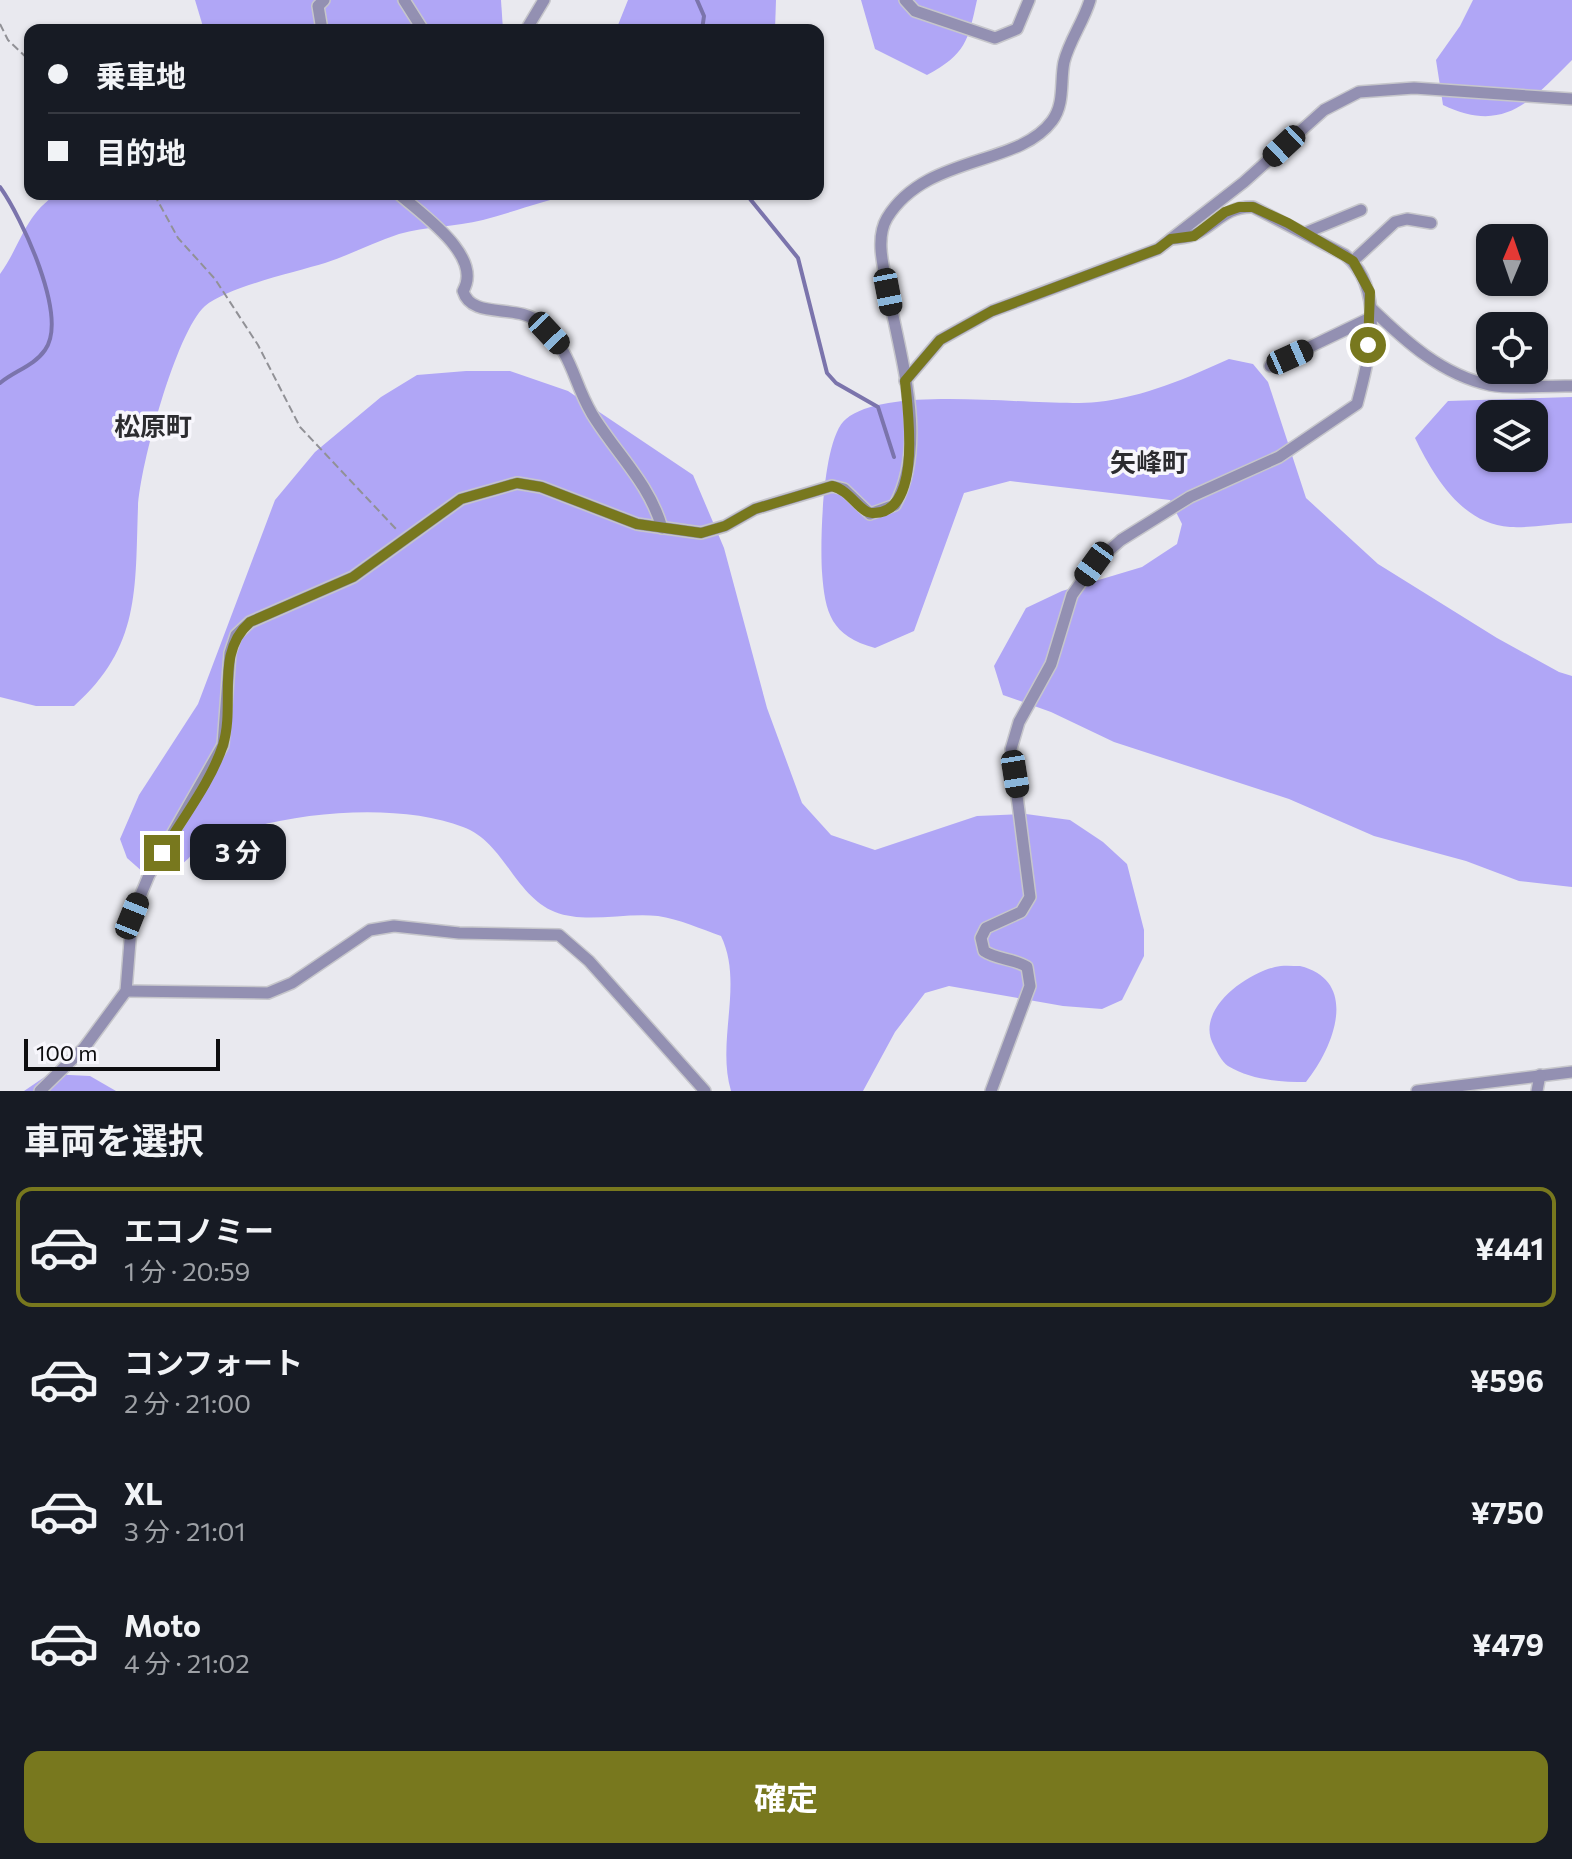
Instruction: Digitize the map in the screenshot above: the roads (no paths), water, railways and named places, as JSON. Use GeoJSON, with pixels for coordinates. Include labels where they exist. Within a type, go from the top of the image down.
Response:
{"type":"FeatureCollection","features":[{"type":"Feature","properties":{"kind":"street"},"geometry":{"type":"LineString","coordinates":[[321,24],[318,6],[324,0]]}},
{"type":"Feature","properties":{"kind":"street"},"geometry":{"type":"LineString","coordinates":[[404,0],[419,24]]}},
{"type":"Feature","properties":{"kind":"street"},"geometry":{"type":"LineString","coordinates":[[530,24],[544,0]]}},
{"type":"Feature","properties":{"kind":"street"},"geometry":{"type":"LineString","coordinates":[[905,0],[915,11],[995,38],[1017,29],[1029,0]]}},
{"type":"Feature","properties":{"kind":"street"},"geometry":{"type":"LineString","coordinates":[[40,1091],[84,1048],[126,991],[132,916],[149,875],[223,745],[230,653],[236,635],[250,622],[353,577],[461,499],[517,483],[541,487],[637,524],[701,533],[725,526],[755,509],[832,486],[844,489],[870,514],[895,505],[903,491],[911,442],[905,381],[883,263],[881,237],[887,219],[911,191],[936,175],[1033,139],[1054,120],[1062,95],[1065,61],[1090,0]]}},
{"type":"Feature","properties":{"kind":"street"},"geometry":{"type":"LineString","coordinates":[[905,381],[940,340],[992,311],[1158,249],[1244,182],[1324,110],[1359,92],[1414,88],[1572,99]]}},
{"type":"Feature","properties":{"kind":"street"},"geometry":{"type":"LineString","coordinates":[[406,200],[457,246],[466,264],[468,283],[463,291],[467,302],[476,308],[518,310],[538,321],[560,345],[572,363],[591,412],[656,505],[662,528]]}},
{"type":"Feature","properties":{"kind":"street"},"geometry":{"type":"LineString","coordinates":[[991,1091],[1030,986],[1027,967],[1018,961],[993,957],[984,951],[981,938],[986,928],[1021,912],[1030,897],[1011,749],[1019,722],[1051,664],[1072,595],[1094,564],[1121,540],[1190,497],[1279,457],[1357,404],[1366,371],[1370,292],[1353,261],[1253,207],[1239,207],[1225,212],[1194,236],[1171,239]]}},
{"type":"Feature","properties":{"kind":"street"},"geometry":{"type":"LineString","coordinates":[[1305,233],[1361,210]]}},
{"type":"Feature","properties":{"kind":"street"},"geometry":{"type":"LineString","coordinates":[[1353,261],[1395,222],[1407,219],[1431,223]]}},
{"type":"Feature","properties":{"kind":"street"},"geometry":{"type":"LineString","coordinates":[[1270,366],[1370,313]]}},
{"type":"Feature","properties":{"kind":"street"},"geometry":{"type":"LineString","coordinates":[[1370,313],[1446,369],[1491,385],[1572,386]]}},
{"type":"Feature","properties":{"kind":"street"},"geometry":{"type":"LineString","coordinates":[[126,991],[268,993],[292,983],[370,930],[394,926],[459,933],[559,935],[571,941],[705,1091]]}},
{"type":"Feature","properties":{"kind":"street"},"geometry":{"type":"LineString","coordinates":[[1417,1091],[1572,1072]]}},
{"type":"Feature","properties":{"kind":"street"},"geometry":{"type":"LineString","coordinates":[[1537,1091],[1540,1075]]}},
{"type":"Feature","properties":{"kind":"waterway"},"geometry":{"type":"LineString","coordinates":[[697,0],[704,16],[703,24]]}},
{"type":"Feature","properties":{"kind":"waterway"},"geometry":{"type":"LineString","coordinates":[[0,187],[30,243],[47,292],[51,315],[51,335],[45,350],[0,383]]}},
{"type":"Feature","properties":{"kind":"waterway"},"geometry":{"type":"LineString","coordinates":[[751,200],[798,258],[827,373],[836,383],[878,407],[894,457]]}},
{"type":"Feature","properties":{"kind":"district","name":"松原町"},"geometry":{"type":"Point","coordinates":[153,427]}},
{"type":"Feature","properties":{"kind":"district","name":"矢峰町"},"geometry":{"type":"Point","coordinates":[1149,463]}}]}
